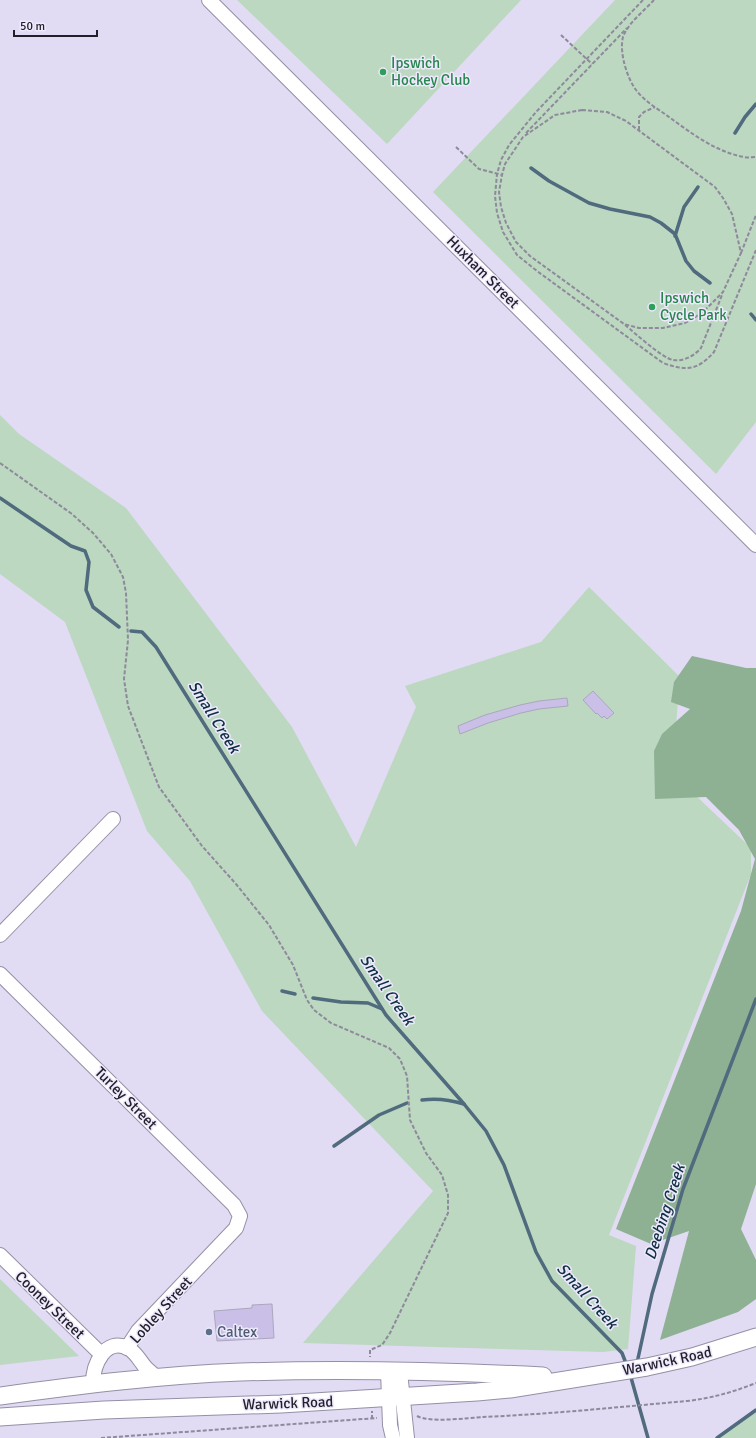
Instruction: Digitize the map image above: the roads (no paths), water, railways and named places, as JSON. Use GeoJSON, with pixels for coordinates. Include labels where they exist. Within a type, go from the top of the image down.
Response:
{"type":"FeatureCollection","features":[{"type":"Feature","properties":{"kind":"main road","name":"Warwick Road"},"geometry":{"type":"LineString","coordinates":[[0,1417],[104,1410],[280,1404],[396,1398],[510,1389],[602,1375],[692,1358],[756,1337]]}},
{"type":"Feature","properties":{"kind":"main road","name":"Warwick Road"},"geometry":{"type":"LineString","coordinates":[[0,1396],[93,1383],[157,1377],[241,1372],[394,1371],[575,1378]]}},
{"type":"Feature","properties":{"kind":"main road"},"geometry":{"type":"LineString","coordinates":[[93,1383],[93,1391],[98,1398],[131,1410]]}},
{"type":"Feature","properties":{"kind":"street","name":"Huxham Street"},"geometry":{"type":"LineString","coordinates":[[209,0],[756,545]]}},
{"type":"Feature","properties":{"kind":"street"},"geometry":{"type":"LineString","coordinates":[[0,935],[113,819]]}},
{"type":"Feature","properties":{"kind":"street","name":"Turley Street"},"geometry":{"type":"LineString","coordinates":[[0,974],[234,1205],[240,1216],[236,1228]]}},
{"type":"Feature","properties":{"kind":"street","name":"Lobley Street"},"geometry":{"type":"LineString","coordinates":[[101,1354],[112,1346],[127,1348],[138,1331],[236,1228]]}},
{"type":"Feature","properties":{"kind":"street","name":"Cooney Street"},"geometry":{"type":"LineString","coordinates":[[0,1255],[101,1354]]}},
{"type":"Feature","properties":{"kind":"street"},"geometry":{"type":"LineString","coordinates":[[127,1348],[136,1355],[147,1369],[157,1377]]}},
{"type":"Feature","properties":{"kind":"street"},"geometry":{"type":"LineString","coordinates":[[93,1383],[96,1364],[101,1354]]}},
{"type":"Feature","properties":{"kind":"street"},"geometry":{"type":"LineString","coordinates":[[394,1371],[396,1398],[407,1438]]}},
{"type":"Feature","properties":{"kind":"street"},"geometry":{"type":"LineString","coordinates":[[393,1438],[390,1425],[396,1398]]}},
{"type":"Feature","properties":{"kind":"waterway"},"geometry":{"type":"LineString","coordinates":[[735,133],[745,117],[756,104]]}},
{"type":"Feature","properties":{"kind":"waterway"},"geometry":{"type":"LineString","coordinates":[[531,168],[549,181],[589,203],[650,217],[661,223],[675,234],[686,261],[694,271],[710,283]]}},
{"type":"Feature","properties":{"kind":"waterway"},"geometry":{"type":"LineString","coordinates":[[675,236],[684,207],[698,187]]}},
{"type":"Feature","properties":{"kind":"waterway"},"geometry":{"type":"LineString","coordinates":[[751,314],[756,320]]}},
{"type":"Feature","properties":{"kind":"waterway","name":"Small Creek"},"geometry":{"type":"LineString","coordinates":[[0,498],[71,546],[85,551],[89,562],[86,590],[93,607],[119,627]]}},
{"type":"Feature","properties":{"kind":"waterway","name":"Small Creek"},"geometry":{"type":"LineString","coordinates":[[131,631],[142,632],[156,647],[386,1015],[486,1131],[504,1165],[536,1252],[552,1281],[622,1353],[627,1366]]}},
{"type":"Feature","properties":{"kind":"waterway"},"geometry":{"type":"LineString","coordinates":[[282,991],[295,994]]}},
{"type":"Feature","properties":{"kind":"waterway"},"geometry":{"type":"LineString","coordinates":[[313,998],[341,1002],[368,1003],[382,1009]]}},
{"type":"Feature","properties":{"kind":"waterway","name":"Deebing Creek"},"geometry":{"type":"LineString","coordinates":[[637,1363],[652,1294],[683,1189],[756,999]]}},
{"type":"Feature","properties":{"kind":"waterway"},"geometry":{"type":"LineString","coordinates":[[422,1100],[433,1099],[454,1101],[464,1104]]}},
{"type":"Feature","properties":{"kind":"waterway"},"geometry":{"type":"LineString","coordinates":[[334,1146],[379,1115],[407,1103]]}},
{"type":"Feature","properties":{"kind":"waterway","name":"Deebing Creek"},"geometry":{"type":"LineString","coordinates":[[630,1374],[648,1438]]}},
{"type":"Feature","properties":{"kind":"waterway"},"geometry":{"type":"LineString","coordinates":[[717,1438],[756,1410]]}},
{"type":"Feature","properties":{"kind":"place","name":"Ipswich Hockey Club"},"geometry":{"type":"Point","coordinates":[383,72]}},
{"type":"Feature","properties":{"kind":"place","name":"Ipswich Cycle Park"},"geometry":{"type":"Point","coordinates":[652,307]}},
{"type":"Feature","properties":{"kind":"place","name":"Caltex"},"geometry":{"type":"Point","coordinates":[209,1332]}}]}
